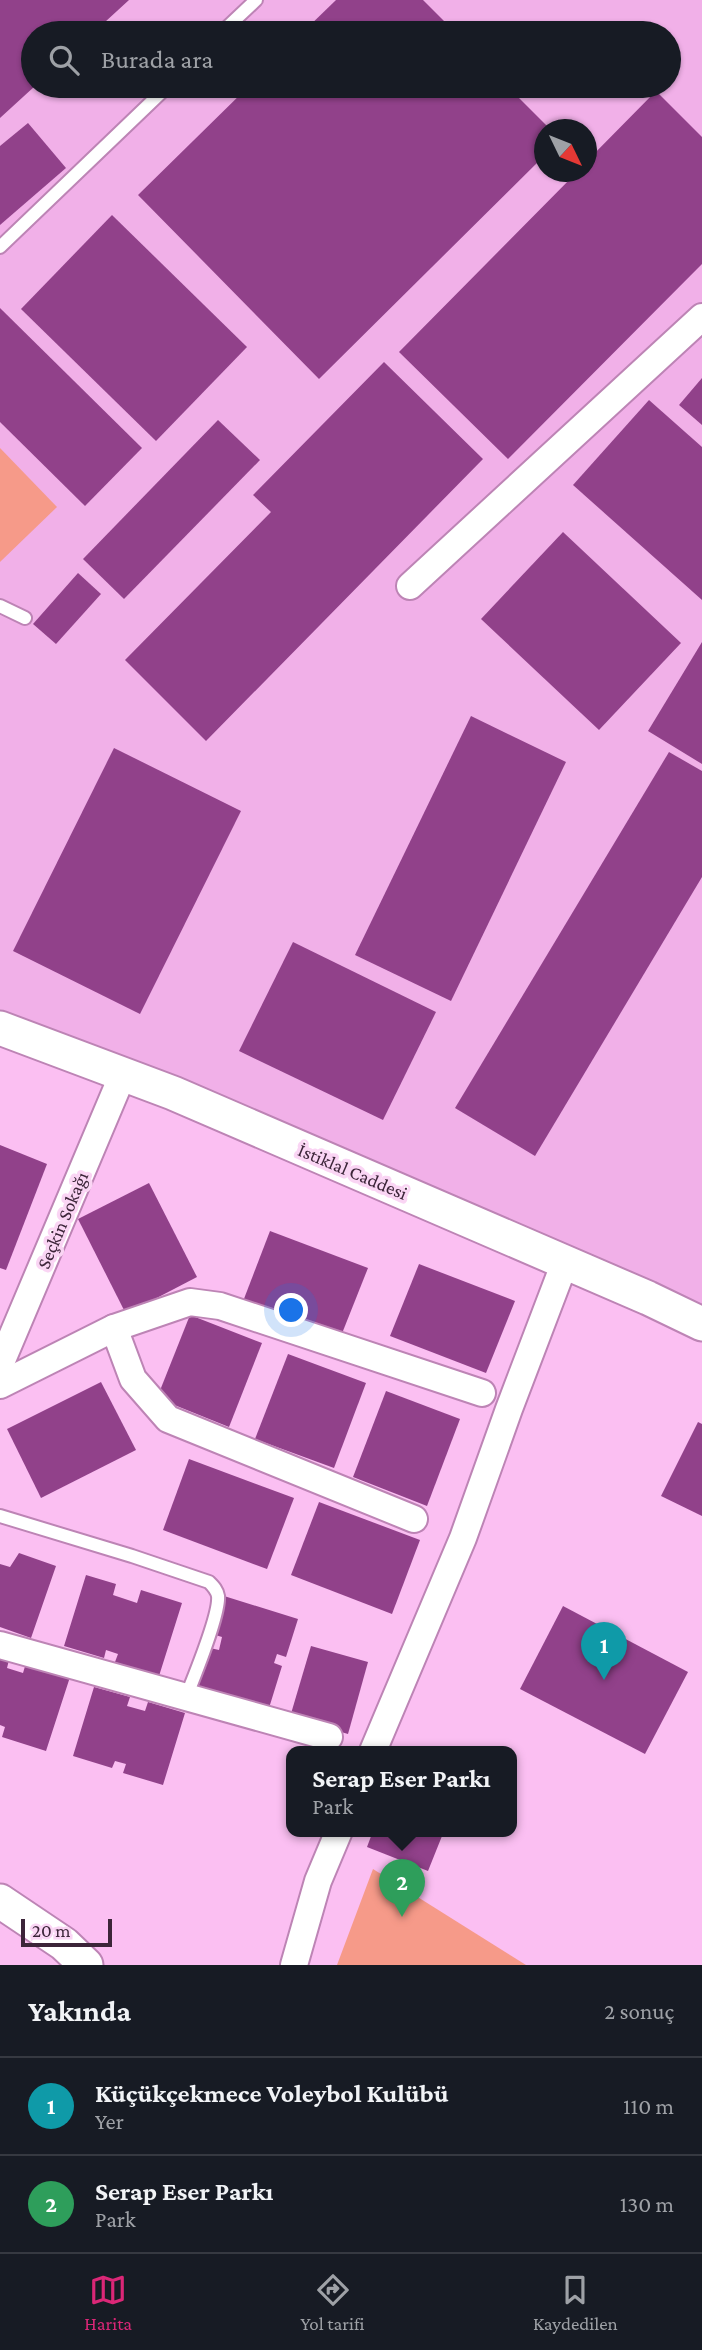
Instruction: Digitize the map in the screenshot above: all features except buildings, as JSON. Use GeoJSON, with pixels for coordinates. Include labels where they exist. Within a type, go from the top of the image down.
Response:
{"type":"FeatureCollection","features":[{"type":"Feature","properties":{"kind":"street"},"geometry":{"type":"LineString","coordinates":[[410,586],[702,317]]}},
{"type":"Feature","properties":{"kind":"street","name":"İstiklal Caddesi"},"geometry":{"type":"LineString","coordinates":[[0,1028],[173,1093],[702,1324]]}},
{"type":"Feature","properties":{"kind":"street","name":"Seçkin Sokağı"},"geometry":{"type":"LineString","coordinates":[[0,1365],[123,1074]]}},
{"type":"Feature","properties":{"kind":"street"},"geometry":{"type":"LineString","coordinates":[[375,1746],[463,1538],[565,1262]]}},
{"type":"Feature","properties":{"kind":"street"},"geometry":{"type":"LineString","coordinates":[[0,1385],[114,1328],[190,1302],[220,1306],[482,1392]]}},
{"type":"Feature","properties":{"kind":"street"},"geometry":{"type":"LineString","coordinates":[[114,1328],[133,1379],[168,1419],[414,1519]]}},
{"type":"Feature","properties":{"kind":"street"},"geometry":{"type":"LineString","coordinates":[[0,1645],[329,1737]]}},
{"type":"Feature","properties":{"kind":"street"},"geometry":{"type":"LineString","coordinates":[[294,1965],[318,1881],[336,1837]]}},
{"type":"Feature","properties":{"kind":"street"},"geometry":{"type":"LineString","coordinates":[[0,1901],[64,1944],[86,1965]]}},
{"type":"Feature","properties":{"kind":"lane"},"geometry":{"type":"LineString","coordinates":[[234,21],[256,0]]}},
{"type":"Feature","properties":{"kind":"lane"},"geometry":{"type":"LineString","coordinates":[[0,247],[155,98]]}},
{"type":"Feature","properties":{"kind":"lane"},"geometry":{"type":"LineString","coordinates":[[0,606],[25,618]]}},
{"type":"Feature","properties":{"kind":"lane"},"geometry":{"type":"LineString","coordinates":[[0,1516],[209,1582],[218,1592],[218,1602],[186,1697]]}},
{"type":"Feature","properties":{"kind":"shaded area"},"geometry":{"type":"Polygon","coordinates":[[[0,0],[702,0],[702,1324],[0,1028],[0,0]]]}},
{"type":"Feature","properties":{"kind":"shaded area"},"geometry":{"type":"Polygon","coordinates":[[[0,448],[57,507],[0,562],[0,448]]]}},
{"type":"Feature","properties":{"kind":"shaded area"},"geometry":{"type":"Polygon","coordinates":[[[373,1869],[526,1965],[337,1965],[373,1869]]]}},
{"type":"Feature","properties":{"kind":"place","name":"Küçükçekmece Voleybol Kulübü"},"geometry":{"type":"Point","coordinates":[604,1680]}},
{"type":"Feature","properties":{"kind":"place","name":"Serap Eser Parkı"},"geometry":{"type":"Point","coordinates":[402,1917]}}]}
